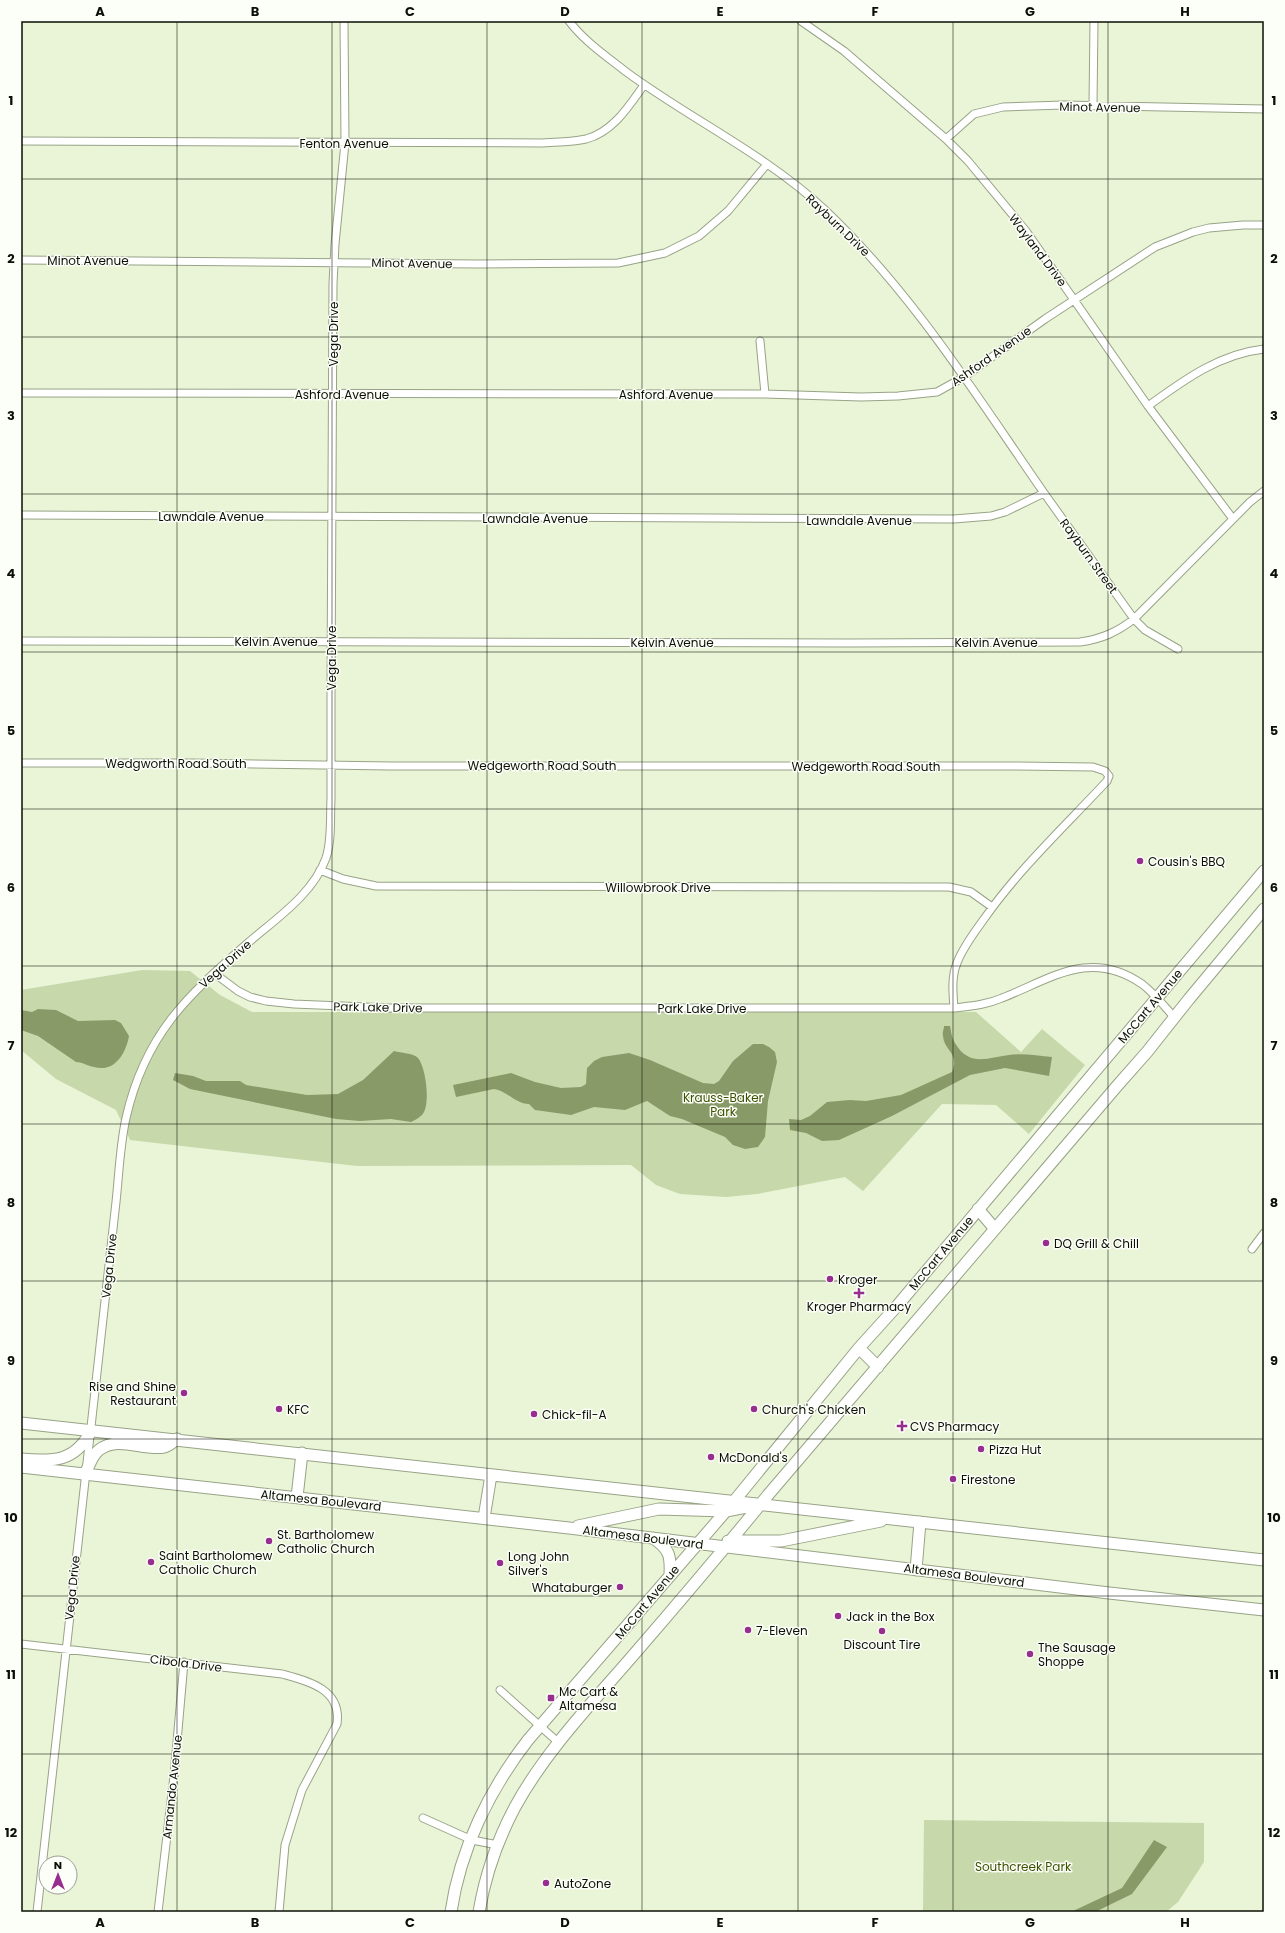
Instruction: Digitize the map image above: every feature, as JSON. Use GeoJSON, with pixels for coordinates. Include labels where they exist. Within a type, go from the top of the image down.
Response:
{"type":"FeatureCollection","features":[{"type":"Feature","properties":{"kind":"main road","name":"McCart Avenue"},"geometry":{"type":"LineString","coordinates":[[451,1912],[458,1875],[472,1840],[502,1776],[516,1756],[670,1574],[726,1511],[859,1348],[1264,871]]}},
{"type":"Feature","properties":{"kind":"main road","name":"McCart Avenue"},"geometry":{"type":"LineString","coordinates":[[479,1912],[483,1890],[498,1845],[515,1807],[559,1743],[729,1544],[760,1504],[1147,1052],[1174,1017],[1264,909]]}},
{"type":"Feature","properties":{"kind":"main road"},"geometry":{"type":"LineString","coordinates":[[978,1209],[995,1229]]}},
{"type":"Feature","properties":{"kind":"main road"},"geometry":{"type":"LineString","coordinates":[[859,1348],[878,1367]]}},
{"type":"Feature","properties":{"kind":"main road"},"geometry":{"type":"LineString","coordinates":[[21,1423],[1264,1560]]}},
{"type":"Feature","properties":{"kind":"main road"},"geometry":{"type":"LineString","coordinates":[[21,1459],[49,1461],[60,1460],[69,1456],[85,1443],[91,1431]]}},
{"type":"Feature","properties":{"kind":"main road"},"geometry":{"type":"LineString","coordinates":[[85,1474],[99,1450],[107,1445],[122,1443],[164,1447],[176,1439]]}},
{"type":"Feature","properties":{"kind":"main road"},"geometry":{"type":"LineString","coordinates":[[297,1497],[302,1453]]}},
{"type":"Feature","properties":{"kind":"main road","name":"Altamesa Boulevard"},"geometry":{"type":"LineString","coordinates":[[21,1467],[697,1543],[729,1544],[916,1570],[1264,1610]]}},
{"type":"Feature","properties":{"kind":"main road"},"geometry":{"type":"LineString","coordinates":[[484,1518],[491,1475]]}},
{"type":"Feature","properties":{"kind":"main road"},"geometry":{"type":"LineString","coordinates":[[569,1528],[659,1509],[726,1511],[737,1510],[760,1504]]}},
{"type":"Feature","properties":{"kind":"main road"},"geometry":{"type":"LineString","coordinates":[[729,1544],[782,1541],[891,1518]]}},
{"type":"Feature","properties":{"kind":"main road"},"geometry":{"type":"LineString","coordinates":[[916,1570],[920,1522]]}},
{"type":"Feature","properties":{"kind":"main road"},"geometry":{"type":"LineString","coordinates":[[652,1538],[668,1551],[670,1574]]}},
{"type":"Feature","properties":{"kind":"street","name":"Vega Drive"},"geometry":{"type":"LineString","coordinates":[[36,1912],[125,1121],[133,1092],[145,1061],[165,1026],[178,1009],[214,973],[291,906],[309,887],[320,870],[327,854],[330,835],[331,765],[334,262],[345,143],[344,21]]}},
{"type":"Feature","properties":{"kind":"street","name":"Rayburn Drive"},"geometry":{"type":"LineString","coordinates":[[569,21],[605,55],[644,85],[767,164],[824,209],[888,274],[964,377],[1044,493]]}},
{"type":"Feature","properties":{"kind":"street","name":"Wayland Drive"},"geometry":{"type":"LineString","coordinates":[[801,21],[844,51],[946,139],[968,161],[1026,231],[1148,406],[1233,519]]}},
{"type":"Feature","properties":{"kind":"street"},"geometry":{"type":"LineString","coordinates":[[1093,106],[1094,21]]}},
{"type":"Feature","properties":{"kind":"street","name":"Fenton Avenue"},"geometry":{"type":"LineString","coordinates":[[21,141],[543,143],[586,139],[597,135],[623,114],[644,85]]}},
{"type":"Feature","properties":{"kind":"street","name":"Minot Avenue"},"geometry":{"type":"LineString","coordinates":[[946,139],[974,114],[985,110],[1003,107],[1093,106],[1264,109]]}},
{"type":"Feature","properties":{"kind":"street","name":"Minot Avenue"},"geometry":{"type":"LineString","coordinates":[[21,260],[593,264],[638,260],[665,253],[699,236],[728,212],[767,164]]}},
{"type":"Feature","properties":{"kind":"street","name":"Ashford Avenue"},"geometry":{"type":"LineString","coordinates":[[21,393],[764,394],[861,397],[898,396],[937,392],[964,377],[1074,299],[1155,247],[1209,228],[1243,225],[1264,226]]}},
{"type":"Feature","properties":{"kind":"street"},"geometry":{"type":"LineString","coordinates":[[760,342],[764,394]]}},
{"type":"Feature","properties":{"kind":"street"},"geometry":{"type":"LineString","coordinates":[[1148,406],[1196,372],[1223,359],[1249,351],[1264,349]]}},
{"type":"Feature","properties":{"kind":"street","name":"Kelvin Avenue"},"geometry":{"type":"LineString","coordinates":[[21,641],[331,640],[833,643],[1080,642],[1104,637],[1118,631],[1134,619],[1250,502],[1264,491]]}},
{"type":"Feature","properties":{"kind":"street","name":"Lawndale Avenue"},"geometry":{"type":"LineString","coordinates":[[21,515],[954,519],[991,516],[1005,512],[1044,493]]}},
{"type":"Feature","properties":{"kind":"street","name":"Rayburn Street"},"geometry":{"type":"LineString","coordinates":[[1044,493],[1134,619],[1145,630],[1178,649]]}},
{"type":"Feature","properties":{"kind":"street","name":"Wedgworth Road South"},"geometry":{"type":"LineString","coordinates":[[21,763],[331,765]]}},
{"type":"Feature","properties":{"kind":"street","name":"Wedgeworth Road South"},"geometry":{"type":"LineString","coordinates":[[331,765],[1017,766],[1093,767],[1105,770],[1109,776],[1107,781],[1014,880],[992,907],[967,942],[956,964],[953,988],[954,1008]]}},
{"type":"Feature","properties":{"kind":"street","name":"Willowbrook Drive"},"geometry":{"type":"LineString","coordinates":[[320,870],[343,879],[376,886],[949,886],[971,892],[992,907]]}},
{"type":"Feature","properties":{"kind":"street","name":"Park Lake Drive"},"geometry":{"type":"LineString","coordinates":[[214,973],[238,991],[250,997],[266,1001],[294,1004],[397,1008],[954,1008],[985,1004],[1056,974],[1070,969],[1085,968],[1115,971],[1141,984],[1157,998],[1174,1017]]}},
{"type":"Feature","properties":{"kind":"street"},"geometry":{"type":"LineString","coordinates":[[1252,1249],[1264,1233]]}},
{"type":"Feature","properties":{"kind":"street","name":"Cibola Drive"},"geometry":{"type":"LineString","coordinates":[[21,1644],[282,1674],[298,1679],[328,1693],[334,1699],[337,1709],[337,1724],[302,1790],[284,1845],[279,1912]]}},
{"type":"Feature","properties":{"kind":"street","name":"Armando Avenue"},"geometry":{"type":"LineString","coordinates":[[158,1912],[174,1776],[184,1662]]}},
{"type":"Feature","properties":{"kind":"street"},"geometry":{"type":"LineString","coordinates":[[500,1690],[559,1743]]}},
{"type":"Feature","properties":{"kind":"street"},"geometry":{"type":"LineString","coordinates":[[423,1818],[472,1840],[498,1845]]}},
{"type":"Feature","properties":{"kind":"green space","name":"Krauss-Baker Park"},"geometry":{"type":"Polygon","coordinates":[[[142,970],[190,971],[220,995],[252,1012],[976,1012],[1021,1052],[1042,1029],[1085,1065],[1029,1134],[996,1105],[942,1104],[863,1191],[845,1177],[757,1194],[726,1197],[680,1194],[656,1185],[631,1165],[357,1166],[130,1140],[116,1110],[56,1079],[21,1050],[21,990],[142,970]]]}},
{"type":"Feature","properties":{"kind":"green space","name":"Southcreek Park"},"geometry":{"type":"Polygon","coordinates":[[[924,1820],[1204,1823],[1204,1862],[1178,1902],[1166,1912],[923,1912],[924,1820]]]}},
{"type":"Feature","properties":{"kind":"shaded area"},"geometry":{"type":"Polygon","coordinates":[[[38,1009],[56,1010],[78,1021],[115,1020],[121,1023],[129,1036],[122,1055],[114,1064],[108,1067],[94,1067],[76,1062],[38,1036],[21,1030],[21,1010],[32,1012],[38,1009]]]}},
{"type":"Feature","properties":{"kind":"shaded area"},"geometry":{"type":"Polygon","coordinates":[[[944,1026],[950,1026],[952,1037],[960,1051],[972,1058],[986,1059],[1019,1054],[1052,1057],[1049,1076],[1005,1068],[970,1075],[892,1116],[839,1140],[822,1141],[806,1133],[790,1130],[789,1119],[801,1120],[810,1116],[827,1102],[850,1100],[866,1101],[901,1095],[952,1072],[954,1060],[944,1041],[944,1026]]]}},
{"type":"Feature","properties":{"kind":"shaded area"},"geometry":{"type":"Polygon","coordinates":[[[753,1044],[763,1044],[769,1047],[775,1052],[777,1062],[768,1101],[765,1137],[758,1147],[745,1149],[733,1145],[725,1137],[682,1119],[670,1116],[647,1101],[625,1110],[594,1107],[571,1115],[535,1110],[529,1104],[520,1102],[499,1090],[494,1089],[456,1097],[453,1085],[511,1073],[535,1082],[561,1088],[581,1087],[586,1084],[587,1068],[594,1061],[602,1057],[629,1053],[650,1060],[703,1083],[714,1084],[719,1081],[733,1061],[753,1044]]]}},
{"type":"Feature","properties":{"kind":"shaded area"},"geometry":{"type":"Polygon","coordinates":[[[394,1051],[416,1056],[423,1069],[427,1095],[425,1110],[421,1116],[411,1122],[391,1119],[360,1121],[336,1119],[190,1089],[173,1080],[175,1073],[193,1076],[206,1081],[240,1081],[246,1085],[307,1095],[338,1094],[363,1080],[394,1051]]]}},
{"type":"Feature","properties":{"kind":"shaded area"},"geometry":{"type":"Polygon","coordinates":[[[1154,1840],[1167,1847],[1132,1894],[1095,1912],[1071,1912],[1122,1888],[1154,1840]]]}},
{"type":"Feature","properties":{"kind":"place","name":"Cousin's BBQ"},"geometry":{"type":"Point","coordinates":[1140,861]}},
{"type":"Feature","properties":{"kind":"place","name":"DQ Grill & Chill"},"geometry":{"type":"Point","coordinates":[1046,1243]}},
{"type":"Feature","properties":{"kind":"place","name":"Kroger"},"geometry":{"type":"Point","coordinates":[830,1279]}},
{"type":"Feature","properties":{"kind":"place","name":"Kroger Pharmacy"},"geometry":{"type":"Point","coordinates":[859,1293]}},
{"type":"Feature","properties":{"kind":"place","name":"Rise and Shine Restaurant"},"geometry":{"type":"Point","coordinates":[184,1393]}},
{"type":"Feature","properties":{"kind":"place","name":"KFC"},"geometry":{"type":"Point","coordinates":[279,1409]}},
{"type":"Feature","properties":{"kind":"place","name":"Church's Chicken"},"geometry":{"type":"Point","coordinates":[754,1409]}},
{"type":"Feature","properties":{"kind":"place","name":"Chick-fil-A"},"geometry":{"type":"Point","coordinates":[534,1414]}},
{"type":"Feature","properties":{"kind":"place","name":"CVS Pharmacy"},"geometry":{"type":"Point","coordinates":[902,1426]}},
{"type":"Feature","properties":{"kind":"place","name":"Pizza Hut"},"geometry":{"type":"Point","coordinates":[981,1449]}},
{"type":"Feature","properties":{"kind":"place","name":"McDonald's"},"geometry":{"type":"Point","coordinates":[711,1457]}},
{"type":"Feature","properties":{"kind":"place","name":"Firestone"},"geometry":{"type":"Point","coordinates":[953,1479]}},
{"type":"Feature","properties":{"kind":"place","name":"St. Bartholomew Catholic Church"},"geometry":{"type":"Point","coordinates":[269,1541]}},
{"type":"Feature","properties":{"kind":"place","name":"Saint Bartholomew Catholic Church"},"geometry":{"type":"Point","coordinates":[151,1562]}},
{"type":"Feature","properties":{"kind":"place","name":"Long John Silver's"},"geometry":{"type":"Point","coordinates":[500,1563]}},
{"type":"Feature","properties":{"kind":"place","name":"Whataburger"},"geometry":{"type":"Point","coordinates":[620,1587]}},
{"type":"Feature","properties":{"kind":"place","name":"Jack in the Box"},"geometry":{"type":"Point","coordinates":[838,1616]}},
{"type":"Feature","properties":{"kind":"place","name":"7-Eleven"},"geometry":{"type":"Point","coordinates":[748,1630]}},
{"type":"Feature","properties":{"kind":"place","name":"Discount Tire"},"geometry":{"type":"Point","coordinates":[882,1631]}},
{"type":"Feature","properties":{"kind":"place","name":"The Sausage Shoppe"},"geometry":{"type":"Point","coordinates":[1030,1654]}},
{"type":"Feature","properties":{"kind":"place","name":"Mc Cart & Altamesa"},"geometry":{"type":"Point","coordinates":[551,1698]}},
{"type":"Feature","properties":{"kind":"place","name":"AutoZone"},"geometry":{"type":"Point","coordinates":[546,1883]}}]}
